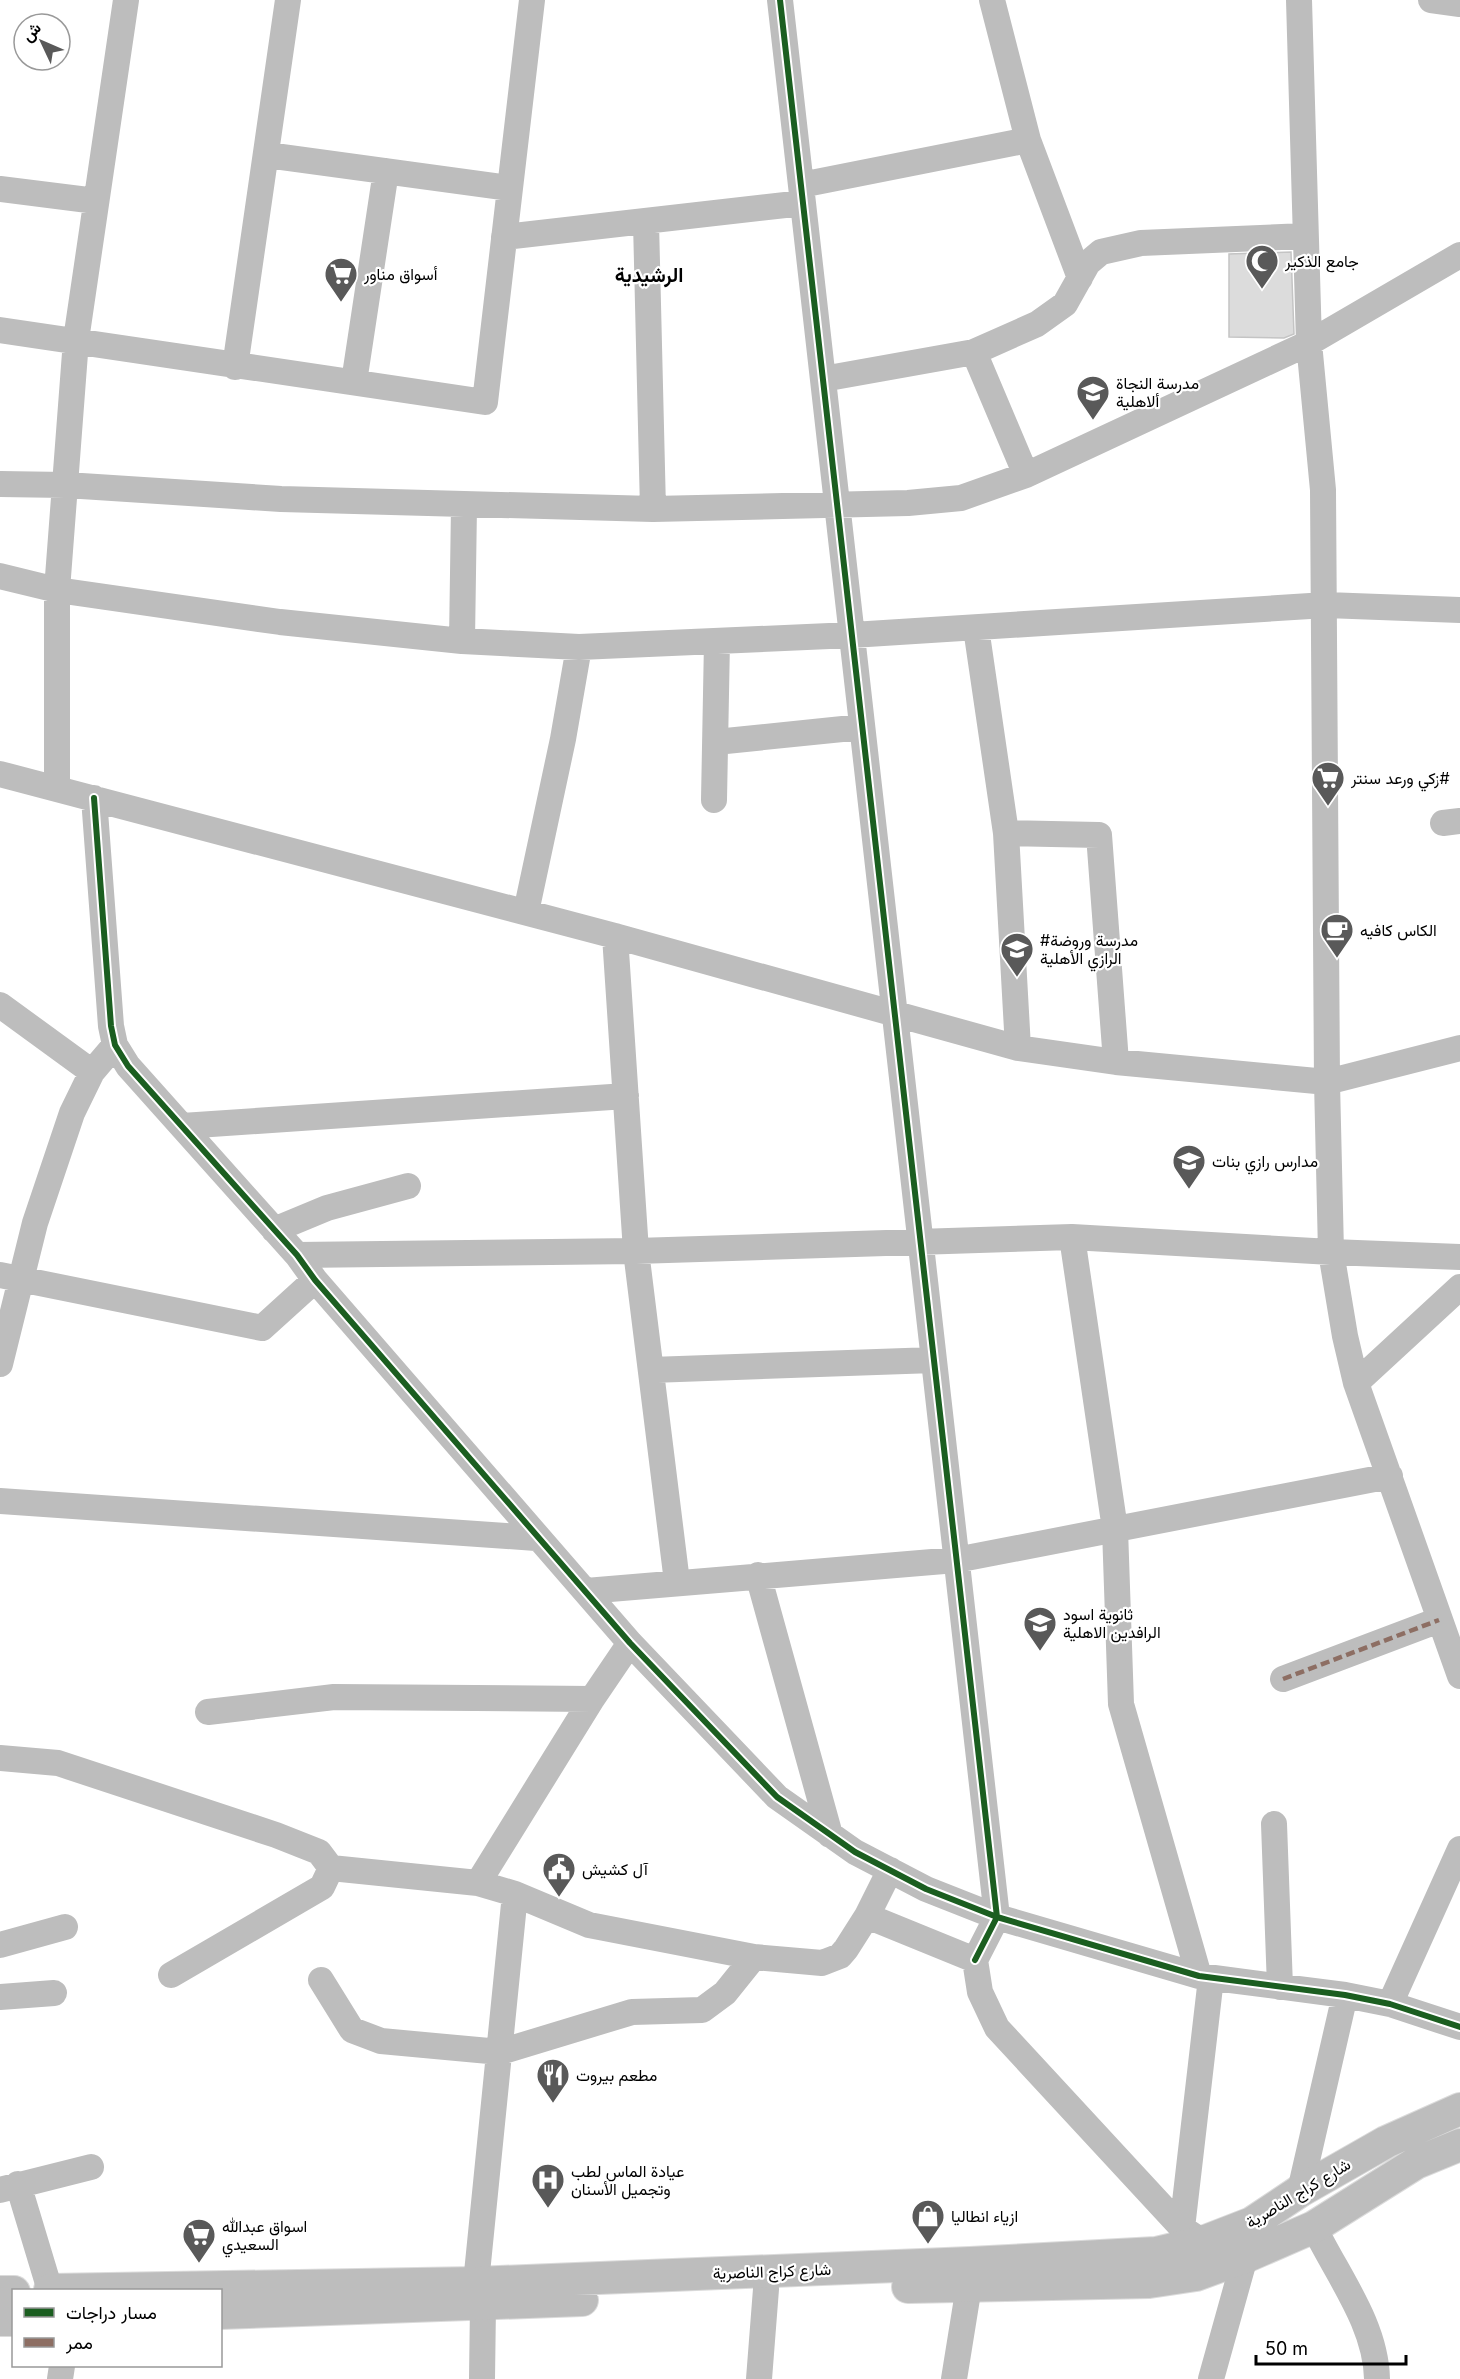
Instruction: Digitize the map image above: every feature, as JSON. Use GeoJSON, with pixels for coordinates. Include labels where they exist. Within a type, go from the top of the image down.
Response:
{"type":"FeatureCollection","features":[{"type":"Feature","properties":{"kind":"main road","name":"شارع كراج الناصرية"},"geometry":{"type":"LineString","coordinates":[[222,2313],[480,2294],[1156,2253],[1193,2235],[1252,2223],[1300,2191],[1386,2142],[1460,2109]]}},
{"type":"Feature","properties":{"kind":"main road","name":"شارع كراج الناصرية"},"geometry":{"type":"LineString","coordinates":[[222,2292],[480,2294],[1149,2282],[1196,2275],[1314,2227],[1416,2163],[1460,2145]]}},
{"type":"Feature","properties":{"kind":"street"},"geometry":{"type":"LineString","coordinates":[[57,789],[57,590],[76,340],[126,0]]}},
{"type":"Feature","properties":{"kind":"street"},"geometry":{"type":"LineString","coordinates":[[235,367],[288,0]]}},
{"type":"Feature","properties":{"kind":"street"},"geometry":{"type":"LineString","coordinates":[[0,330],[76,340],[235,367],[354,381],[485,402],[532,0]]}},
{"type":"Feature","properties":{"kind":"street"},"geometry":{"type":"LineString","coordinates":[[780,0],[997,1917],[975,1960],[980,1992],[997,2028],[1193,2235]]}},
{"type":"Feature","properties":{"kind":"street"},"geometry":{"type":"LineString","coordinates":[[992,0],[1028,140],[1080,278]]}},
{"type":"Feature","properties":{"kind":"street"},"geometry":{"type":"LineString","coordinates":[[1299,0],[1309,343],[1323,490],[1326,605],[1327,1082],[1331,1252],[1345,1336],[1356,1383],[1448,1631],[1460,1676]]}},
{"type":"Feature","properties":{"kind":"street"},"geometry":{"type":"LineString","coordinates":[[1431,0],[1460,4]]}},
{"type":"Feature","properties":{"kind":"street"},"geometry":{"type":"LineString","coordinates":[[504,237],[646,222],[802,194],[1028,140]]}},
{"type":"Feature","properties":{"kind":"street"},"geometry":{"type":"LineString","coordinates":[[267,155],[510,188]]}},
{"type":"Feature","properties":{"kind":"street"},"geometry":{"type":"LineString","coordinates":[[354,381],[386,171]]}},
{"type":"Feature","properties":{"kind":"street"},"geometry":{"type":"LineString","coordinates":[[0,189],[96,201]]}},
{"type":"Feature","properties":{"kind":"street"},"geometry":{"type":"LineString","coordinates":[[646,222],[652,509]]}},
{"type":"Feature","properties":{"kind":"street"},"geometry":{"type":"LineString","coordinates":[[823,379],[974,352],[1036,324],[1065,304],[1088,263],[1101,252],[1141,243],[1305,236]]}},
{"type":"Feature","properties":{"kind":"street"},"geometry":{"type":"LineString","coordinates":[[0,484],[66,485],[282,499],[464,506],[652,509],[837,505],[961,498],[1026,475],[1309,343],[1460,255]]}},
{"type":"Feature","properties":{"kind":"street"},"geometry":{"type":"LineString","coordinates":[[974,352],[1026,475]]}},
{"type":"Feature","properties":{"kind":"street"},"geometry":{"type":"LineString","coordinates":[[462,641],[464,506]]}},
{"type":"Feature","properties":{"kind":"street"},"geometry":{"type":"LineString","coordinates":[[0,576],[57,590],[280,622],[462,641],[579,647],[852,635],[1326,605],[1460,610]]}},
{"type":"Feature","properties":{"kind":"street"},"geometry":{"type":"LineString","coordinates":[[976,628],[1006,833],[1018,1048]]}},
{"type":"Feature","properties":{"kind":"street"},"geometry":{"type":"LineString","coordinates":[[714,800],[717,641]]}},
{"type":"Feature","properties":{"kind":"street"},"geometry":{"type":"LineString","coordinates":[[526,912],[563,739],[579,647]]}},
{"type":"Feature","properties":{"kind":"street"},"geometry":{"type":"LineString","coordinates":[[716,742],[862,727]]}},
{"type":"Feature","properties":{"kind":"street"},"geometry":{"type":"LineString","coordinates":[[0,774],[526,912],[895,1012],[1018,1048],[1116,1062],[1327,1082],[1460,1048]]}},
{"type":"Feature","properties":{"kind":"street"},"geometry":{"type":"LineString","coordinates":[[94,798],[115,1045],[128,1066],[297,1254],[315,1280],[536,1538],[586,1591],[630,1643],[777,1797],[855,1852],[926,1889],[997,1917],[1205,1977],[1345,1995],[1390,2004],[1460,2027]]}},
{"type":"Feature","properties":{"kind":"street"},"geometry":{"type":"LineString","coordinates":[[1006,833],[1099,835],[1116,1062]]}},
{"type":"Feature","properties":{"kind":"street"},"geometry":{"type":"LineString","coordinates":[[615,936],[636,1251],[677,1582]]}},
{"type":"Feature","properties":{"kind":"street"},"geometry":{"type":"LineString","coordinates":[[0,1005],[92,1072]]}},
{"type":"Feature","properties":{"kind":"street"},"geometry":{"type":"LineString","coordinates":[[0,1364],[11,1277],[35,1223],[72,1113],[92,1072],[115,1045]]}},
{"type":"Feature","properties":{"kind":"street"},"geometry":{"type":"LineString","coordinates":[[182,1126],[626,1096]]}},
{"type":"Feature","properties":{"kind":"street"},"geometry":{"type":"LineString","coordinates":[[274,1230],[327,1208],[408,1186]]}},
{"type":"Feature","properties":{"kind":"street"},"geometry":{"type":"LineString","coordinates":[[1072,1237],[1115,1530],[1121,1704],[1205,1977],[1193,2235]]}},
{"type":"Feature","properties":{"kind":"street"},"geometry":{"type":"LineString","coordinates":[[297,1254],[636,1251],[1072,1237],[1460,1257]]}},
{"type":"Feature","properties":{"kind":"street"},"geometry":{"type":"LineString","coordinates":[[11,1277],[262,1328],[315,1280]]}},
{"type":"Feature","properties":{"kind":"street"},"geometry":{"type":"LineString","coordinates":[[1356,1383],[1460,1287]]}},
{"type":"Feature","properties":{"kind":"street"},"geometry":{"type":"LineString","coordinates":[[651,1370],[934,1360]]}},
{"type":"Feature","properties":{"kind":"street"},"geometry":{"type":"LineString","coordinates":[[586,1591],[956,1560],[1390,1476]]}},
{"type":"Feature","properties":{"kind":"street"},"geometry":{"type":"LineString","coordinates":[[0,1501],[536,1538]]}},
{"type":"Feature","properties":{"kind":"street"},"geometry":{"type":"LineString","coordinates":[[758,1575],[830,1834]]}},
{"type":"Feature","properties":{"kind":"street"},"geometry":{"type":"LineString","coordinates":[[1283,1679],[1448,1631]]}},
{"type":"Feature","properties":{"kind":"street"},"geometry":{"type":"LineString","coordinates":[[478,1883],[592,1699],[630,1643]]}},
{"type":"Feature","properties":{"kind":"street"},"geometry":{"type":"LineString","coordinates":[[208,1712],[334,1697],[592,1699]]}},
{"type":"Feature","properties":{"kind":"street"},"geometry":{"type":"LineString","coordinates":[[0,1758],[58,1763],[276,1835],[319,1852],[331,1868],[478,1883],[515,1894],[589,1925],[754,1957],[822,1963],[832,1961],[846,1949],[867,1916],[890,1870]]}},
{"type":"Feature","properties":{"kind":"street"},"geometry":{"type":"LineString","coordinates":[[1274,1824],[1280,1987]]}},
{"type":"Feature","properties":{"kind":"street"},"geometry":{"type":"LineString","coordinates":[[1390,2004],[1460,1849]]}},
{"type":"Feature","properties":{"kind":"street"},"geometry":{"type":"LineString","coordinates":[[171,1976],[322,1887],[331,1868]]}},
{"type":"Feature","properties":{"kind":"street"},"geometry":{"type":"LineString","coordinates":[[482,2379],[480,2294],[515,1894]]}},
{"type":"Feature","properties":{"kind":"street"},"geometry":{"type":"LineString","coordinates":[[867,1916],[975,1960]]}},
{"type":"Feature","properties":{"kind":"street"},"geometry":{"type":"LineString","coordinates":[[0,1945],[65,1927]]}},
{"type":"Feature","properties":{"kind":"street"},"geometry":{"type":"LineString","coordinates":[[321,1980],[352,2030],[381,2041],[500,2052],[632,2012],[702,2010],[725,1993],[754,1957]]}},
{"type":"Feature","properties":{"kind":"street"},"geometry":{"type":"LineString","coordinates":[[0,1997],[54,1993]]}},
{"type":"Feature","properties":{"kind":"street"},"geometry":{"type":"LineString","coordinates":[[1300,2191],[1345,1995]]}},
{"type":"Feature","properties":{"kind":"street"},"geometry":{"type":"LineString","coordinates":[[50,2289],[9,2187],[92,2167]]}},
{"type":"Feature","properties":{"kind":"street"},"geometry":{"type":"LineString","coordinates":[[1314,2227],[1358,2310],[1377,2362],[1377,2379]]}},
{"type":"Feature","properties":{"kind":"street"},"geometry":{"type":"LineString","coordinates":[[1211,2379],[1245,2257]]}},
{"type":"Feature","properties":{"kind":"street"},"geometry":{"type":"LineString","coordinates":[[954,2379],[969,2286]]}},
{"type":"Feature","properties":{"kind":"street"},"geometry":{"type":"LineString","coordinates":[[759,2379],[766,2289]]}},
{"type":"Feature","properties":{"kind":"building","name":"جامع الذكير"},"geometry":{"type":"Polygon","coordinates":[[[1291,252],[1294,334],[1284,338],[1229,337],[1229,254],[1291,252]]]}},
{"type":"Feature","properties":{"kind":"marked path"},"geometry":{"type":"LineString","coordinates":[[1283,1679],[1439,1620]]}},
{"type":"Feature","properties":{"kind":"cycle path"},"geometry":{"type":"LineString","coordinates":[[780,0],[997,1917],[975,1960]]}},
{"type":"Feature","properties":{"kind":"cycle path"},"geometry":{"type":"LineString","coordinates":[[94,798],[111,1026],[115,1045],[128,1066],[297,1255],[315,1280],[630,1643],[777,1797],[855,1852],[926,1889],[997,1917],[1199,1976],[1345,1995],[1390,2004],[1460,2027]]}},
{"type":"Feature","properties":{"kind":"place","name":"جامع الذكير"},"geometry":{"type":"Point","coordinates":[1262,290]}},
{"type":"Feature","properties":{"kind":"place","name":"أسواق مناور"},"geometry":{"type":"Point","coordinates":[341,303]}},
{"type":"Feature","properties":{"kind":"place","name":"مدرسة النجاة ألاهلية"},"geometry":{"type":"Point","coordinates":[1093,421]}},
{"type":"Feature","properties":{"kind":"place","name":"زكي ورعد سنتر#"},"geometry":{"type":"Point","coordinates":[1328,807]}},
{"type":"Feature","properties":{"kind":"place","name":"الكاس كافيه"},"geometry":{"type":"Point","coordinates":[1337,959]}},
{"type":"Feature","properties":{"kind":"place","name":"#مدرسة وروضة الرازي الأهلية"},"geometry":{"type":"Point","coordinates":[1017,978]}},
{"type":"Feature","properties":{"kind":"place","name":"مدارس رازي بنات"},"geometry":{"type":"Point","coordinates":[1189,1190]}},
{"type":"Feature","properties":{"kind":"place","name":"ثانوية اسود الرافدين الاهلية"},"geometry":{"type":"Point","coordinates":[1040,1652]}},
{"type":"Feature","properties":{"kind":"place","name":"آل كشيش"},"geometry":{"type":"Point","coordinates":[559,1898]}},
{"type":"Feature","properties":{"kind":"place","name":"مطعم بيروت"},"geometry":{"type":"Point","coordinates":[553,2104]}},
{"type":"Feature","properties":{"kind":"place","name":"عيادة الماس لطب وتجميل الأسنان"},"geometry":{"type":"Point","coordinates":[548,2209]}},
{"type":"Feature","properties":{"kind":"place","name":"ازياء انطاليا"},"geometry":{"type":"Point","coordinates":[928,2245]}},
{"type":"Feature","properties":{"kind":"place","name":"اسواق عبدالله السعيدي"},"geometry":{"type":"Point","coordinates":[199,2264]}},
{"type":"Feature","properties":{"kind":"district","name":"الرشيدية"},"geometry":{"type":"Point","coordinates":[649,275]}}]}
